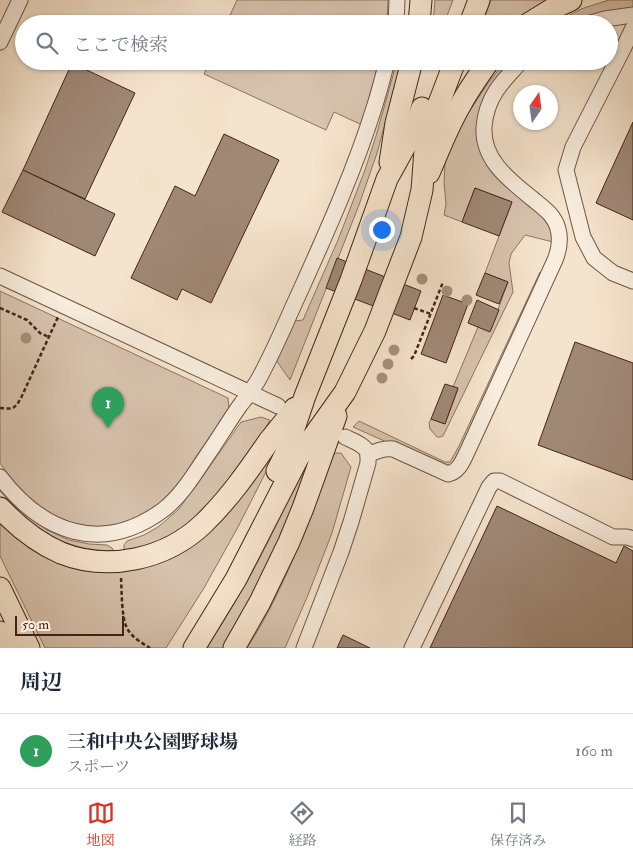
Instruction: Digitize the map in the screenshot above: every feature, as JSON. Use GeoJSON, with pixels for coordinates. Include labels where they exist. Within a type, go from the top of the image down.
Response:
{"type":"FeatureCollection","features":[{"type":"Feature","properties":{"kind":"highway"},"geometry":{"type":"LineString","coordinates":[[420,15],[421,0]]}},
{"type":"Feature","properties":{"kind":"highway"},"geometry":{"type":"LineString","coordinates":[[459,15],[465,0]]}},
{"type":"Feature","properties":{"kind":"highway"},"geometry":{"type":"LineString","coordinates":[[473,15],[479,0]]}},
{"type":"Feature","properties":{"kind":"highway"},"geometry":{"type":"LineString","coordinates":[[543,15],[571,0]]}},
{"type":"Feature","properties":{"kind":"highway"},"geometry":{"type":"LineString","coordinates":[[387,179],[396,123],[410,70]]}},
{"type":"Feature","properties":{"kind":"highway"},"geometry":{"type":"LineString","coordinates":[[179,648],[223,576],[285,455],[305,396],[351,280],[387,179],[414,130],[437,70]]}},
{"type":"Feature","properties":{"kind":"highway"},"geometry":{"type":"LineString","coordinates":[[234,648],[275,572],[303,508],[345,392],[375,331],[411,237],[422,190],[426,137],[452,70]]}},
{"type":"Feature","properties":{"kind":"highway"},"geometry":{"type":"LineString","coordinates":[[422,190],[442,142],[461,104],[483,70]]}},
{"type":"Feature","properties":{"kind":"highway"},"geometry":{"type":"LineString","coordinates":[[194,648],[236,579],[298,458],[345,392]]}},
{"type":"Feature","properties":{"kind":"highway"},"geometry":{"type":"LineString","coordinates":[[0,508],[38,540],[62,553],[77,558],[108,562],[136,559],[151,555],[167,548],[201,526],[248,473],[305,396]]}},
{"type":"Feature","properties":{"kind":"highway"},"geometry":{"type":"LineString","coordinates":[[0,588],[29,648]]}},
{"type":"Feature","properties":{"kind":"highway"},"geometry":{"type":"LineString","coordinates":[[0,632],[8,648]]}},
{"type":"Feature","properties":{"kind":"street"},"geometry":{"type":"LineString","coordinates":[[0,42],[20,0]]}},
{"type":"Feature","properties":{"kind":"street"},"geometry":{"type":"LineString","coordinates":[[396,15],[397,0]]}},
{"type":"Feature","properties":{"kind":"street"},"geometry":{"type":"LineString","coordinates":[[618,17],[633,15]]}},
{"type":"Feature","properties":{"kind":"street"},"geometry":{"type":"LineString","coordinates":[[618,59],[633,28]]}},
{"type":"Feature","properties":{"kind":"street"},"geometry":{"type":"LineString","coordinates":[[0,477],[12,492],[43,518],[64,528],[88,534],[102,534],[136,526],[173,501],[250,393],[263,371],[318,251],[354,164],[374,108],[385,70]]}},
{"type":"Feature","properties":{"kind":"street"},"geometry":{"type":"LineString","coordinates":[[368,455],[388,448],[448,474],[459,468],[556,260],[560,241],[556,223],[544,207],[517,186],[488,154],[484,132],[485,116],[496,90],[513,70]]}},
{"type":"Feature","properties":{"kind":"street"},"geometry":{"type":"LineString","coordinates":[[612,70],[573,147],[566,170],[583,238],[594,258],[613,272],[633,281]]}},
{"type":"Feature","properties":{"kind":"street"},"geometry":{"type":"LineString","coordinates":[[0,276],[278,406]]}},
{"type":"Feature","properties":{"kind":"street"},"geometry":{"type":"LineString","coordinates":[[304,648],[349,529],[368,463],[368,455],[362,446],[345,437]]}},
{"type":"Feature","properties":{"kind":"street"},"geometry":{"type":"LineString","coordinates":[[412,648],[489,487],[494,481],[500,480],[614,537],[627,537],[633,540]]}},
{"type":"Feature","properties":{"kind":"path"},"geometry":{"type":"LineString","coordinates":[[411,359],[414,356],[443,282]]}},
{"type":"Feature","properties":{"kind":"path"},"geometry":{"type":"LineString","coordinates":[[0,308],[27,320],[40,333],[49,337]]}},
{"type":"Feature","properties":{"kind":"path"},"geometry":{"type":"LineString","coordinates":[[414,308],[431,314]]}},
{"type":"Feature","properties":{"kind":"path"},"geometry":{"type":"LineString","coordinates":[[0,408],[12,409],[17,406],[59,314]]}},
{"type":"Feature","properties":{"kind":"path"},"geometry":{"type":"LineString","coordinates":[[121,574],[124,620],[127,629],[136,639],[150,648]]}},
{"type":"Feature","properties":{"kind":"shaded area"},"geometry":{"type":"Polygon","coordinates":[[[237,0],[388,0],[387,15],[230,15],[237,0]]]}},
{"type":"Feature","properties":{"kind":"shaded area"},"geometry":{"type":"Polygon","coordinates":[[[435,0],[453,0],[447,15],[434,15],[435,0]]]}},
{"type":"Feature","properties":{"kind":"shaded area"},"geometry":{"type":"Polygon","coordinates":[[[491,0],[549,0],[525,15],[485,15],[491,0]]]}},
{"type":"Feature","properties":{"kind":"shaded area"},"geometry":{"type":"Polygon","coordinates":[[[609,0],[633,0],[633,9],[592,15],[570,15],[581,9],[609,0]]]}},
{"type":"Feature","properties":{"kind":"shaded area"},"geometry":{"type":"Polygon","coordinates":[[[206,70],[377,70],[362,125],[334,112],[326,130],[204,74],[206,70]]]}},
{"type":"Feature","properties":{"kind":"shaded area"},"geometry":{"type":"Polygon","coordinates":[[[394,70],[400,70],[377,153],[359,205],[290,380],[276,360],[294,321],[303,320],[338,240],[376,136],[394,70]]]}},
{"type":"Feature","properties":{"kind":"shaded area"},"geometry":{"type":"Polygon","coordinates":[[[499,70],[507,70],[478,128],[531,206],[544,219],[551,230],[553,242],[525,235],[511,254],[509,263],[513,292],[443,436],[437,437],[430,429],[429,423],[431,419],[445,424],[458,389],[453,387],[478,327],[490,331],[508,282],[485,273],[512,202],[475,188],[462,222],[444,215],[446,204],[445,162],[467,115],[499,70]]]}},
{"type":"Feature","properties":{"kind":"shaded area"},"geometry":{"type":"Polygon","coordinates":[[[540,272],[542,273],[455,465],[450,468],[440,466],[353,427],[359,421],[445,462],[450,462],[540,272]]]}},
{"type":"Feature","properties":{"kind":"shaded area"},"geometry":{"type":"Polygon","coordinates":[[[0,291],[228,398],[229,408],[181,480],[163,501],[129,522],[110,526],[92,526],[74,523],[56,516],[39,506],[20,490],[0,463],[0,291]]]}},
{"type":"Feature","properties":{"kind":"shaded area"},"geometry":{"type":"Polygon","coordinates":[[[261,417],[270,420],[250,454],[210,504],[188,524],[167,538],[147,546],[124,551],[124,545],[127,541],[144,535],[158,527],[178,510],[241,422],[261,417]]]}},
{"type":"Feature","properties":{"kind":"shaded area"},"geometry":{"type":"Polygon","coordinates":[[[272,450],[276,452],[238,527],[204,588],[166,648],[45,648],[0,556],[0,518],[21,539],[153,564],[272,450]]]}},
{"type":"Feature","properties":{"kind":"shaded area"},"geometry":{"type":"Polygon","coordinates":[[[333,453],[341,453],[351,467],[332,533],[285,648],[247,648],[274,602],[296,553],[333,453]]]}},
{"type":"Feature","properties":{"kind":"shaded area"},"geometry":{"type":"Polygon","coordinates":[[[304,466],[310,468],[283,541],[225,648],[207,648],[260,558],[304,466]]]}},
{"type":"Feature","properties":{"kind":"shaded area"},"geometry":{"type":"Polygon","coordinates":[[[0,485],[26,513],[47,530],[69,540],[107,545],[114,551],[79,547],[50,535],[24,516],[12,504],[0,491],[0,485]]]}},
{"type":"Feature","properties":{"kind":"building"},"geometry":{"type":"Polygon","coordinates":[[[69,70],[87,70],[135,93],[85,199],[23,170],[69,70]]]}},
{"type":"Feature","properties":{"kind":"building"},"geometry":{"type":"Polygon","coordinates":[[[633,122],[633,220],[596,203],[633,122]]]}},
{"type":"Feature","properties":{"kind":"building"},"geometry":{"type":"Polygon","coordinates":[[[224,134],[279,160],[211,303],[182,289],[177,300],[131,278],[175,186],[195,196],[224,134]]]}},
{"type":"Feature","properties":{"kind":"building"},"geometry":{"type":"Polygon","coordinates":[[[23,170],[115,214],[95,256],[2,212],[23,170]]]}},
{"type":"Feature","properties":{"kind":"building"},"geometry":{"type":"Polygon","coordinates":[[[475,188],[512,202],[499,236],[462,222],[475,188]]]}},
{"type":"Feature","properties":{"kind":"building"},"geometry":{"type":"Polygon","coordinates":[[[337,258],[421,291],[410,320],[326,288],[337,258]]]}},
{"type":"Feature","properties":{"kind":"building"},"geometry":{"type":"Polygon","coordinates":[[[485,273],[508,282],[499,304],[476,295],[485,273]]]}},
{"type":"Feature","properties":{"kind":"building"},"geometry":{"type":"Polygon","coordinates":[[[443,295],[468,304],[446,363],[421,354],[443,295]]]}},
{"type":"Feature","properties":{"kind":"building"},"geometry":{"type":"Polygon","coordinates":[[[477,300],[499,310],[490,332],[468,323],[477,300]]]}},
{"type":"Feature","properties":{"kind":"building"},"geometry":{"type":"Polygon","coordinates":[[[575,342],[633,363],[633,480],[538,445],[575,342]]]}},
{"type":"Feature","properties":{"kind":"building"},"geometry":{"type":"Polygon","coordinates":[[[445,384],[458,388],[445,424],[431,419],[445,384]]]}},
{"type":"Feature","properties":{"kind":"building"},"geometry":{"type":"Polygon","coordinates":[[[497,506],[616,563],[624,546],[633,551],[633,648],[430,648],[497,506]]]}},
{"type":"Feature","properties":{"kind":"building"},"geometry":{"type":"Polygon","coordinates":[[[343,635],[370,648],[337,648],[343,635]]]}},
{"type":"Feature","properties":{"kind":"place","name":"三和中央公園野球場"},"geometry":{"type":"Point","coordinates":[108,428]}}]}
